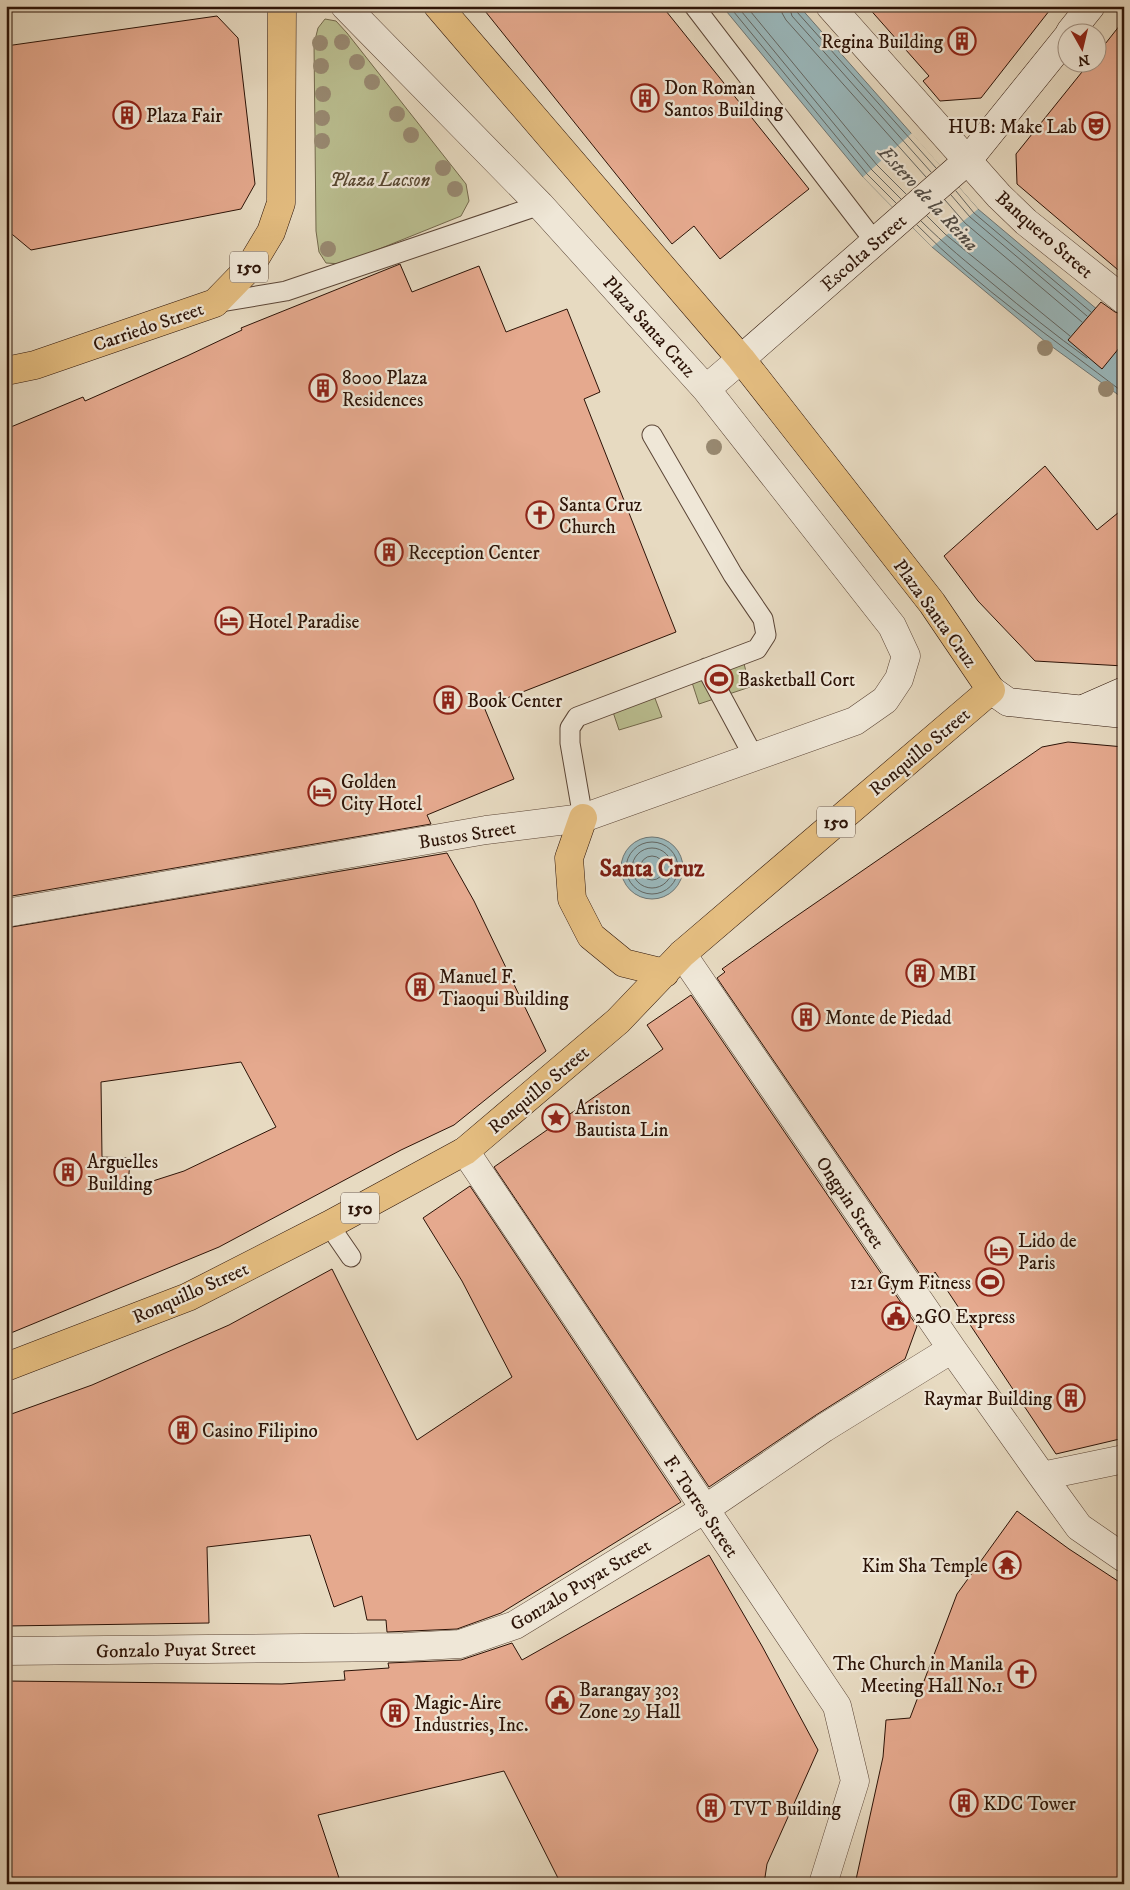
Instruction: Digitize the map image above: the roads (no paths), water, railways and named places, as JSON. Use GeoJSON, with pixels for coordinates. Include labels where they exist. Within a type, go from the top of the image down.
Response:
{"type":"FeatureCollection","features":[{"type":"Feature","properties":{"kind":"main road","name":"Carriedo Street"},"geometry":{"type":"LineString","coordinates":[[6,371],[34,365],[215,303],[250,267],[271,232],[282,203],[282,6]]}},
{"type":"Feature","properties":{"kind":"main road","name":"Plaza Santa Cruz"},"geometry":{"type":"LineString","coordinates":[[438,6],[741,359],[932,603],[991,690]]}},
{"type":"Feature","properties":{"kind":"main road","name":"Ronquillo Street"},"geometry":{"type":"LineString","coordinates":[[6,1367],[188,1298],[329,1225],[465,1151],[618,1021],[673,964],[991,690]]}},
{"type":"Feature","properties":{"kind":"main road"},"geometry":{"type":"LineString","coordinates":[[583,818],[569,858],[572,899],[591,936],[624,962],[673,964]]}},
{"type":"Feature","properties":{"kind":"street","name":"Plaza Santa Cruz"},"geometry":{"type":"LineString","coordinates":[[345,6],[540,205],[706,389],[892,626],[906,656],[899,679]]}},
{"type":"Feature","properties":{"kind":"street","name":"Banquero Street"},"geometry":{"type":"LineString","coordinates":[[830,6],[958,168],[999,196],[1026,222],[1124,300]]}},
{"type":"Feature","properties":{"kind":"street"},"geometry":{"type":"LineString","coordinates":[[1078,22],[1091,6]]}},
{"type":"Feature","properties":{"kind":"street","name":"Escolta Street"},"geometry":{"type":"LineString","coordinates":[[706,389],[958,168],[1058,48]]}},
{"type":"Feature","properties":{"kind":"street","name":"Bustos Street"},"geometry":{"type":"LineString","coordinates":[[6,913],[476,832],[583,818],[855,721],[885,700],[899,679]]}},
{"type":"Feature","properties":{"kind":"street"},"geometry":{"type":"LineString","coordinates":[[991,690],[1008,702],[1032,706],[1124,714]]}},
{"type":"Feature","properties":{"kind":"street"},"geometry":{"type":"LineString","coordinates":[[1082,710],[1124,691]]}},
{"type":"Feature","properties":{"kind":"street","name":"Ongpin Street"},"geometry":{"type":"LineString","coordinates":[[673,964],[1079,1527],[1124,1558]]}},
{"type":"Feature","properties":{"kind":"street","name":"F. Torres Street"},"geometry":{"type":"LineString","coordinates":[[465,1151],[838,1706],[855,1781],[823,1884]]}},
{"type":"Feature","properties":{"kind":"street","name":"Gonzalo Puyat Street"},"geometry":{"type":"LineString","coordinates":[[6,1651],[404,1647],[460,1644],[515,1625],[704,1509],[824,1428],[952,1349]]}},
{"type":"Feature","properties":{"kind":"street"},"geometry":{"type":"LineString","coordinates":[[1042,1476],[1124,1459]]}},
{"type":"Feature","properties":{"kind":"lane"},"geometry":{"type":"LineString","coordinates":[[694,6],[875,242]]}},
{"type":"Feature","properties":{"kind":"lane"},"geometry":{"type":"LineString","coordinates":[[215,303],[286,292],[540,205]]}},
{"type":"Feature","properties":{"kind":"lane"},"geometry":{"type":"LineString","coordinates":[[583,818],[570,743],[570,728],[577,717],[757,649],[766,635],[763,619],[733,575],[652,435]]}},
{"type":"Feature","properties":{"kind":"lane"},"geometry":{"type":"LineString","coordinates":[[706,668],[754,757]]}},
{"type":"Feature","properties":{"kind":"lane"},"geometry":{"type":"LineString","coordinates":[[329,1225],[351,1258]]}},
{"type":"Feature","properties":{"kind":"water","name":"Estero de la Reina"},"geometry":{"type":"Polygon","coordinates":[[[722,6],[799,6],[978,209],[1124,332],[1124,399],[1047,343],[932,247],[863,177],[722,6]]]}},
{"type":"Feature","properties":{"kind":"water"},"geometry":{"type":"Polygon","coordinates":[[[646,837],[658,837],[674,846],[681,856],[683,868],[681,880],[674,890],[658,899],[646,899],[635,894],[626,885],[621,874],[621,862],[626,851],[635,842],[646,837]]]}},
{"type":"Feature","properties":{"kind":"place","name":"Regina Building"},"geometry":{"type":"Point","coordinates":[962,41]}},
{"type":"Feature","properties":{"kind":"place","name":"Don Roman Santos Building"},"geometry":{"type":"Point","coordinates":[645,98]}},
{"type":"Feature","properties":{"kind":"place","name":"Plaza Fair"},"geometry":{"type":"Point","coordinates":[127,115]}},
{"type":"Feature","properties":{"kind":"place","name":"HUB: Make Lab"},"geometry":{"type":"Point","coordinates":[1096,126]}},
{"type":"Feature","properties":{"kind":"place","name":"8000 Plaza Residences"},"geometry":{"type":"Point","coordinates":[323,388]}},
{"type":"Feature","properties":{"kind":"place","name":"Santa Cruz Church"},"geometry":{"type":"Point","coordinates":[540,515]}},
{"type":"Feature","properties":{"kind":"place","name":"Reception Center"},"geometry":{"type":"Point","coordinates":[389,552]}},
{"type":"Feature","properties":{"kind":"place","name":"Hotel Paradise"},"geometry":{"type":"Point","coordinates":[229,621]}},
{"type":"Feature","properties":{"kind":"place","name":"Basketball Cort"},"geometry":{"type":"Point","coordinates":[719,679]}},
{"type":"Feature","properties":{"kind":"place","name":"Book Center"},"geometry":{"type":"Point","coordinates":[448,700]}},
{"type":"Feature","properties":{"kind":"place","name":"Golden City Hotel"},"geometry":{"type":"Point","coordinates":[322,792]}},
{"type":"Feature","properties":{"kind":"place","name":"MBI"},"geometry":{"type":"Point","coordinates":[920,973]}},
{"type":"Feature","properties":{"kind":"place","name":"Manuel F. Tiaoqui Building"},"geometry":{"type":"Point","coordinates":[420,987]}},
{"type":"Feature","properties":{"kind":"place","name":"Monte de Piedad"},"geometry":{"type":"Point","coordinates":[806,1017]}},
{"type":"Feature","properties":{"kind":"place","name":"Ariston Bautista Lin"},"geometry":{"type":"Point","coordinates":[556,1118]}},
{"type":"Feature","properties":{"kind":"place","name":"Arguelles Building"},"geometry":{"type":"Point","coordinates":[68,1172]}},
{"type":"Feature","properties":{"kind":"place","name":"Lido de Paris"},"geometry":{"type":"Point","coordinates":[999,1251]}},
{"type":"Feature","properties":{"kind":"place","name":"121 Gym Fitness"},"geometry":{"type":"Point","coordinates":[990,1282]}},
{"type":"Feature","properties":{"kind":"place","name":"2GO Express"},"geometry":{"type":"Point","coordinates":[896,1316]}},
{"type":"Feature","properties":{"kind":"place","name":"Raymar Building"},"geometry":{"type":"Point","coordinates":[1071,1398]}},
{"type":"Feature","properties":{"kind":"place","name":"Casino Filipino"},"geometry":{"type":"Point","coordinates":[183,1430]}},
{"type":"Feature","properties":{"kind":"place","name":"Kim Sha Temple"},"geometry":{"type":"Point","coordinates":[1007,1565]}},
{"type":"Feature","properties":{"kind":"place","name":"The Church in Manila Meeting Hall No.1"},"geometry":{"type":"Point","coordinates":[1022,1674]}},
{"type":"Feature","properties":{"kind":"place","name":"Barangay 303 Zone 29 Hall"},"geometry":{"type":"Point","coordinates":[560,1700]}},
{"type":"Feature","properties":{"kind":"place","name":"Magic-Aire Industries, Inc."},"geometry":{"type":"Point","coordinates":[395,1713]}},
{"type":"Feature","properties":{"kind":"place","name":"KDC Tower"},"geometry":{"type":"Point","coordinates":[964,1803]}},
{"type":"Feature","properties":{"kind":"place","name":"TVT Building"},"geometry":{"type":"Point","coordinates":[711,1808]}},
{"type":"Feature","properties":{"kind":"district","name":"Santa Cruz"},"geometry":{"type":"Point","coordinates":[652,868]}},
{"type":"Feature","properties":{"kind":"park label","name":"Plaza Lacson"},"geometry":{"type":"Point","coordinates":[380,179]}}]}
